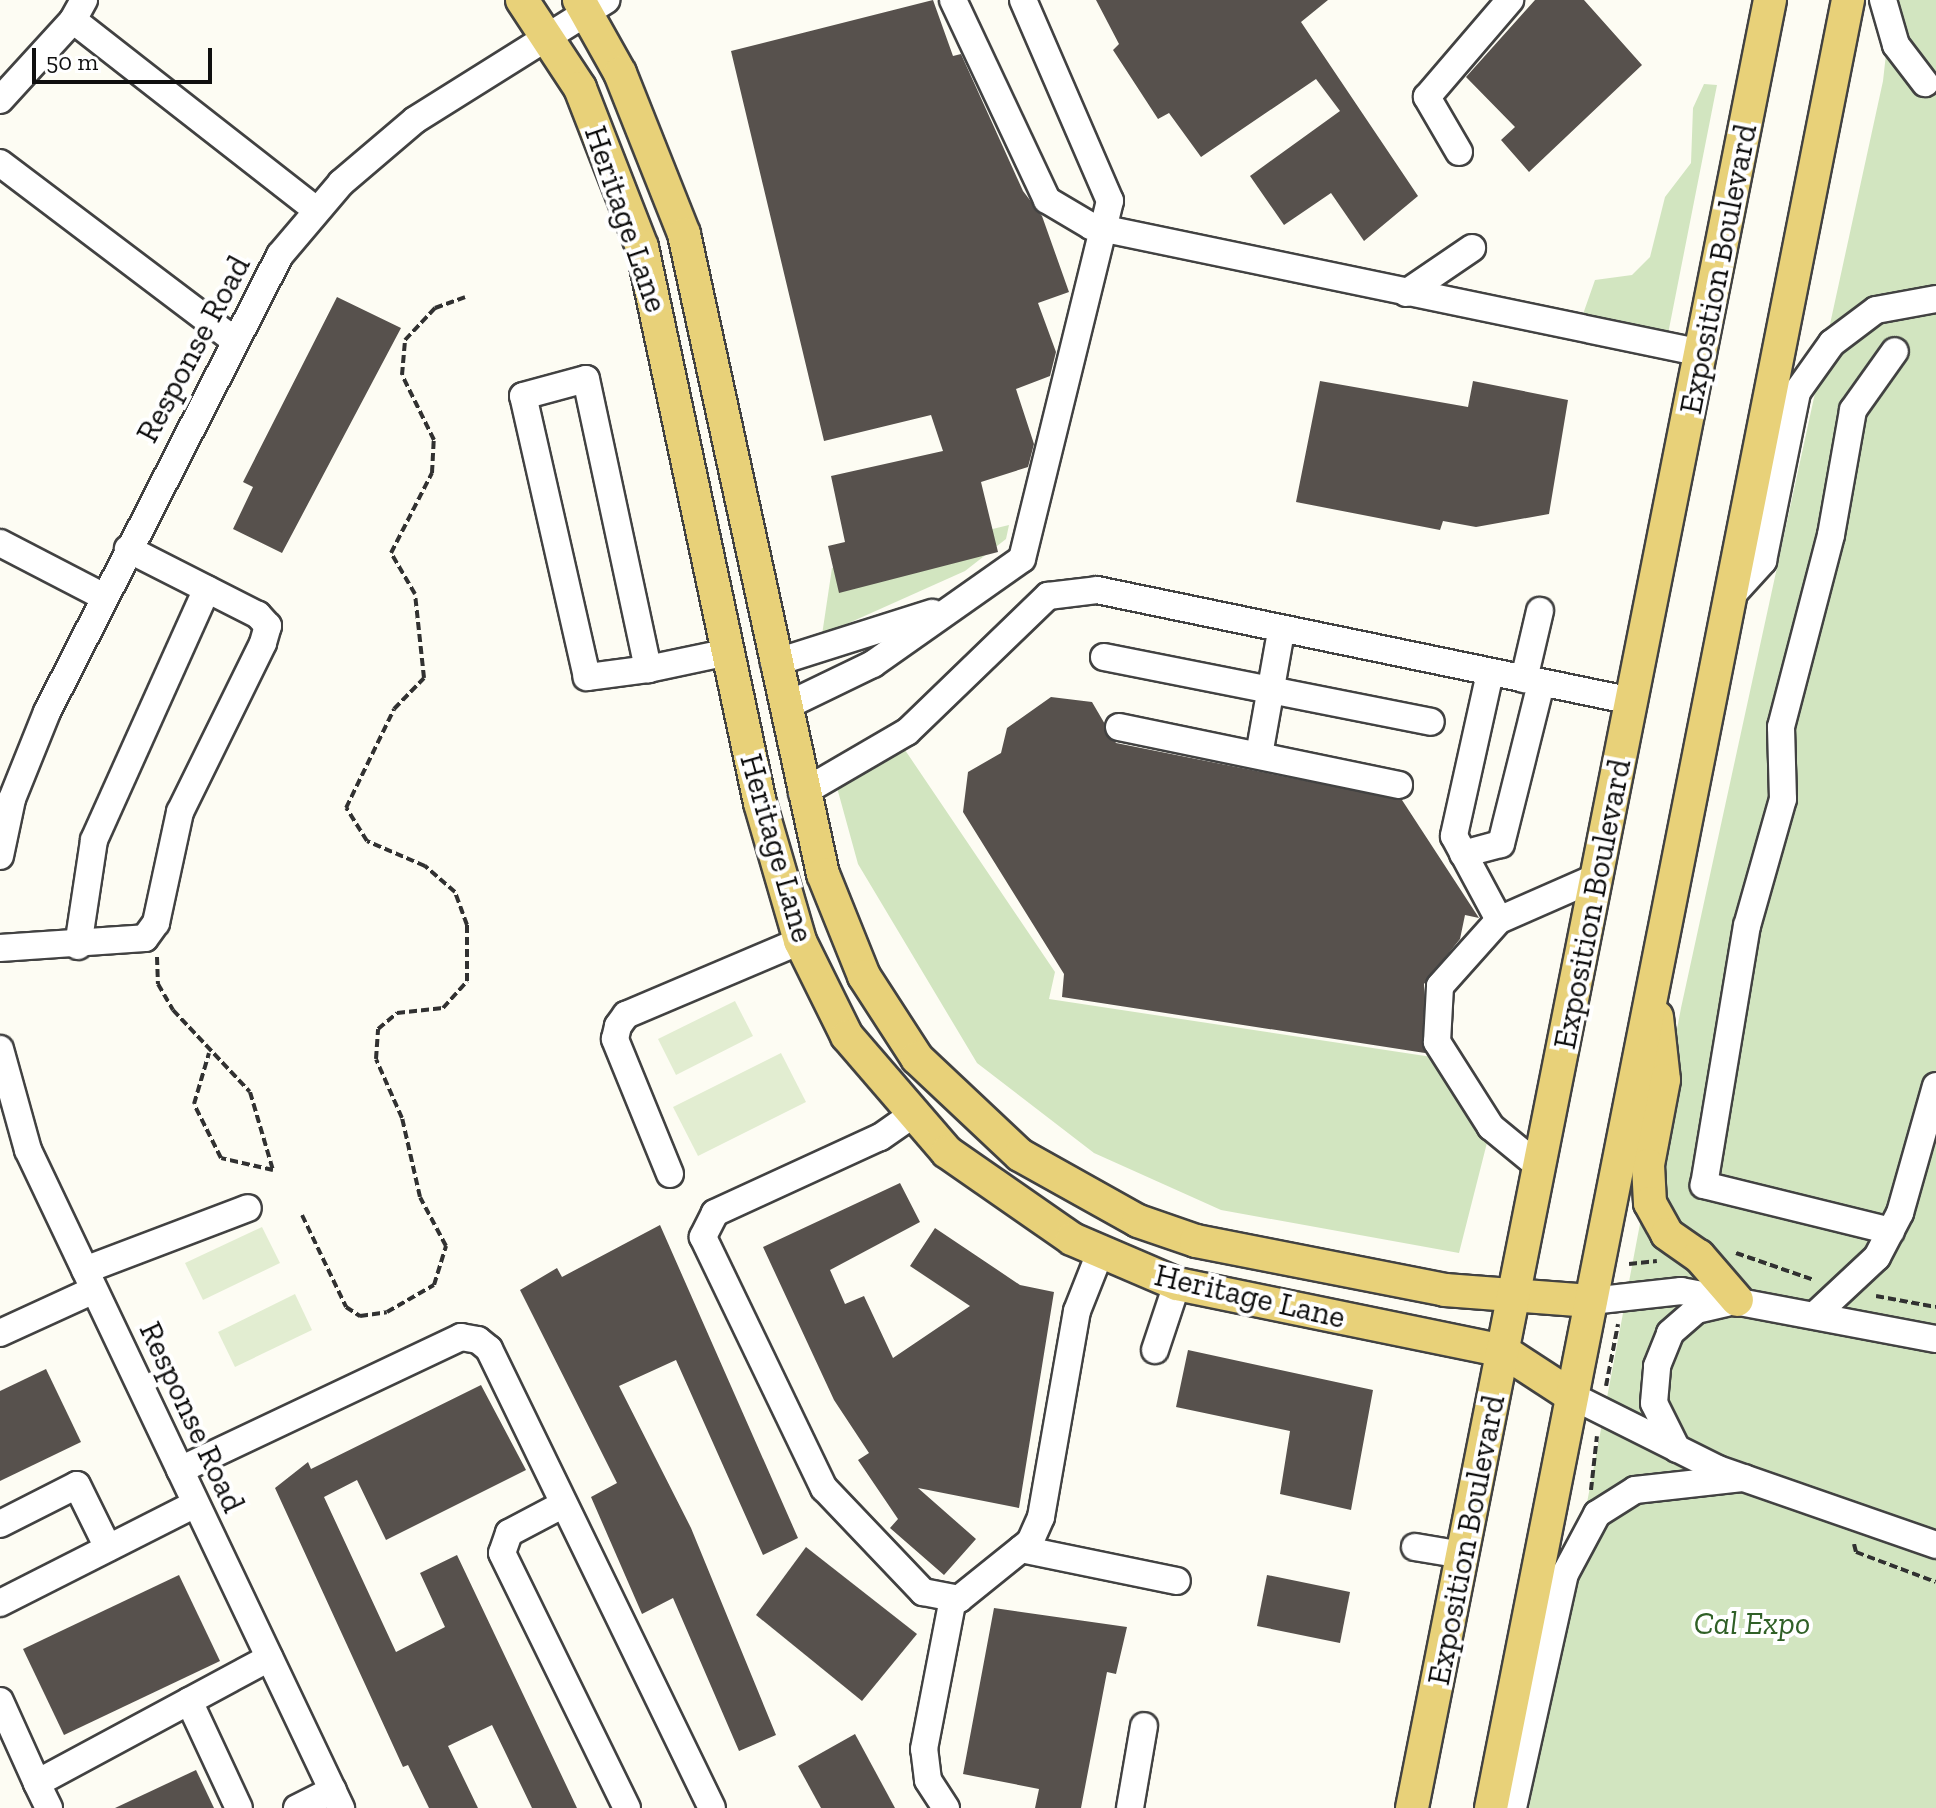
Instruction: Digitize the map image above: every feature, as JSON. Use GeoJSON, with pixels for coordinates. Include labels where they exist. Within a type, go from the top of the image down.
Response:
{"type":"FeatureCollection","features":[{"type":"Feature","properties":{"kind":"main road","name":"Heritage Lane"},"geometry":{"type":"LineString","coordinates":[[522,0],[548,35],[580,88],[642,247],[760,803],[800,941],[847,1036],[912,1115],[994,1192],[1100,1253],[1177,1284],[1503,1351],[1572,1396]]}},
{"type":"Feature","properties":{"kind":"main road","name":"Exposition Boulevard"},"geometry":{"type":"LineString","coordinates":[[1412,1808],[1770,0]]}},
{"type":"Feature","properties":{"kind":"main road"},"geometry":{"type":"LineString","coordinates":[[1491,1808],[1848,0]]}},
{"type":"Feature","properties":{"kind":"main road","name":"Heritage Lane"},"geometry":{"type":"LineString","coordinates":[[591,4],[660,164],[684,234],[802,793],[823,874],[886,1017],[929,1072],[1020,1155],[1092,1199],[1196,1241],[1514,1299],[1591,1301]]}},
{"type":"Feature","properties":{"kind":"main road"},"geometry":{"type":"LineString","coordinates":[[1653,991],[1664,1080],[1648,1165],[1650,1203],[1667,1234],[1699,1256],[1737,1300]]}},
{"type":"Feature","properties":{"kind":"street"},"geometry":{"type":"LineString","coordinates":[[953,0],[1047,200],[1104,231],[1702,353]]}},
{"type":"Feature","properties":{"kind":"street"},"geometry":{"type":"LineString","coordinates":[[784,707],[873,664],[1022,559],[1110,201],[1023,0]]}},
{"type":"Feature","properties":{"kind":"street"},"geometry":{"type":"LineString","coordinates":[[1459,152],[1427,97],[1510,0]]}},
{"type":"Feature","properties":{"kind":"street"},"geometry":{"type":"LineString","coordinates":[[1883,0],[1896,45],[1925,83]]}},
{"type":"Feature","properties":{"kind":"street","name":"Response Road"},"geometry":{"type":"LineString","coordinates":[[0,856],[31,746],[233,339],[316,210],[415,120],[591,4]]}},
{"type":"Feature","properties":{"kind":"street"},"geometry":{"type":"LineString","coordinates":[[0,100],[78,10],[316,210]]}},
{"type":"Feature","properties":{"kind":"street"},"geometry":{"type":"LineString","coordinates":[[0,163],[233,339]]}},
{"type":"Feature","properties":{"kind":"street"},"geometry":{"type":"LineString","coordinates":[[1406,293],[1472,248]]}},
{"type":"Feature","properties":{"kind":"street"},"geometry":{"type":"LineString","coordinates":[[1733,594],[1763,561],[1797,392],[1832,343],[1876,310],[1936,299]]}},
{"type":"Feature","properties":{"kind":"street"},"geometry":{"type":"LineString","coordinates":[[1895,351],[1853,410],[1831,535],[1781,727],[1783,799],[1747,926],[1704,1185],[1896,1222]]}},
{"type":"Feature","properties":{"kind":"street"},"geometry":{"type":"LineString","coordinates":[[648,669],[586,379],[523,396],[587,677],[648,669],[729,652]]}},
{"type":"Feature","properties":{"kind":"street"},"geometry":{"type":"LineString","coordinates":[[0,543],[104,597]]}},
{"type":"Feature","properties":{"kind":"street"},"geometry":{"type":"LineString","coordinates":[[0,948],[78,946],[145,938],[156,923],[180,812],[268,626],[207,589],[128,549]]}},
{"type":"Feature","properties":{"kind":"street"},"geometry":{"type":"LineString","coordinates":[[802,793],[907,732],[1048,596],[1099,580],[1281,632],[1632,701]]}},
{"type":"Feature","properties":{"kind":"street"},"geometry":{"type":"LineString","coordinates":[[78,946],[94,840],[207,589]]}},
{"type":"Feature","properties":{"kind":"street"},"geometry":{"type":"LineString","coordinates":[[774,663],[955,606]]}},
{"type":"Feature","properties":{"kind":"street"},"geometry":{"type":"LineString","coordinates":[[1463,854],[1501,844],[1532,681],[1540,611]]}},
{"type":"Feature","properties":{"kind":"street"},"geometry":{"type":"LineString","coordinates":[[1259,755],[1281,632]]}},
{"type":"Feature","properties":{"kind":"street"},"geometry":{"type":"LineString","coordinates":[[1104,657],[1431,722]]}},
{"type":"Feature","properties":{"kind":"street"},"geometry":{"type":"LineString","coordinates":[[1490,673],[1454,836],[1499,920]]}},
{"type":"Feature","properties":{"kind":"street"},"geometry":{"type":"LineString","coordinates":[[1119,727],[1399,785]]}},
{"type":"Feature","properties":{"kind":"street"},"geometry":{"type":"LineString","coordinates":[[1541,1168],[1491,1127],[1437,1042],[1440,986],[1499,920],[1597,877]]}},
{"type":"Feature","properties":{"kind":"street"},"geometry":{"type":"LineString","coordinates":[[670,1174],[615,1039],[618,1026],[626,1015],[800,941]]}},
{"type":"Feature","properties":{"kind":"street","name":"Response Road"},"geometry":{"type":"LineString","coordinates":[[0,1049],[28,1150],[337,1799]]}},
{"type":"Feature","properties":{"kind":"street"},"geometry":{"type":"LineString","coordinates":[[1815,1315],[1877,1257],[1924,1176],[1936,1086]]}},
{"type":"Feature","properties":{"kind":"street"},"geometry":{"type":"LineString","coordinates":[[912,1115],[880,1137],[715,1213],[703,1237],[824,1488],[923,1592],[953,1599]]}},
{"type":"Feature","properties":{"kind":"street"},"geometry":{"type":"LineString","coordinates":[[0,1333],[89,1280],[248,1208]]}},
{"type":"Feature","properties":{"kind":"street"},"geometry":{"type":"LineString","coordinates":[[946,1808],[928,1780],[924,1749],[953,1599],[1021,1549],[1041,1517],[1077,1311],[1100,1253]]}},
{"type":"Feature","properties":{"kind":"street"},"geometry":{"type":"LineString","coordinates":[[1155,1350],[1177,1284]]}},
{"type":"Feature","properties":{"kind":"street"},"geometry":{"type":"LineString","coordinates":[[1591,1301],[1681,1291],[1936,1339]]}},
{"type":"Feature","properties":{"kind":"street"},"geometry":{"type":"LineString","coordinates":[[1677,1449],[1654,1403],[1670,1333],[1696,1310],[1737,1300]]}},
{"type":"Feature","properties":{"kind":"street"},"geometry":{"type":"LineString","coordinates":[[180,1470],[461,1337],[489,1349],[562,1505],[712,1808]]}},
{"type":"Feature","properties":{"kind":"street"},"geometry":{"type":"LineString","coordinates":[[1572,1396],[1677,1449],[1744,1478],[1936,1545]]}},
{"type":"Feature","properties":{"kind":"street"},"geometry":{"type":"LineString","coordinates":[[1513,1808],[1565,1574],[1597,1514],[1635,1490],[1744,1478]]}},
{"type":"Feature","properties":{"kind":"street"},"geometry":{"type":"LineString","coordinates":[[0,1524],[77,1485],[108,1548]]}},
{"type":"Feature","properties":{"kind":"street"},"geometry":{"type":"LineString","coordinates":[[0,1603],[195,1504]]}},
{"type":"Feature","properties":{"kind":"street"},"geometry":{"type":"LineString","coordinates":[[562,1505],[509,1533],[502,1553],[627,1808]]}},
{"type":"Feature","properties":{"kind":"street"},"geometry":{"type":"LineString","coordinates":[[1415,1547],[1463,1555]]}},
{"type":"Feature","properties":{"kind":"street"},"geometry":{"type":"LineString","coordinates":[[1021,1549],[1177,1581]]}},
{"type":"Feature","properties":{"kind":"street"},"geometry":{"type":"LineString","coordinates":[[37,1783],[269,1658]]}},
{"type":"Feature","properties":{"kind":"street"},"geometry":{"type":"LineString","coordinates":[[0,1701],[49,1808]]}},
{"type":"Feature","properties":{"kind":"street"},"geometry":{"type":"LineString","coordinates":[[189,1701],[239,1808]]}},
{"type":"Feature","properties":{"kind":"street"},"geometry":{"type":"LineString","coordinates":[[1130,1808],[1144,1726]]}},
{"type":"Feature","properties":{"kind":"street"},"geometry":{"type":"LineString","coordinates":[[297,1808],[337,1799]]}},
{"type":"Feature","properties":{"kind":"path"},"geometry":{"type":"LineString","coordinates":[[302,1215],[346,1307],[360,1316],[387,1312],[434,1285],[446,1246],[420,1197],[402,1118],[376,1059],[378,1029],[397,1013],[443,1008],[467,981],[467,925],[455,892],[425,866],[367,841],[346,808],[394,709],[424,678],[415,594],[391,553],[432,473],[433,451],[402,375],[405,340],[435,308],[465,297]]}},
{"type":"Feature","properties":{"kind":"path"},"geometry":{"type":"LineString","coordinates":[[156,923],[158,984],[209,1053],[250,1092],[273,1170],[221,1158],[194,1104],[209,1053]]}},
{"type":"Feature","properties":{"kind":"path"},"geometry":{"type":"LineString","coordinates":[[1729,1251],[1788,1275],[1826,1278]]}},
{"type":"Feature","properties":{"kind":"path"},"geometry":{"type":"LineString","coordinates":[[1876,1296],[1936,1307]]}},
{"type":"Feature","properties":{"kind":"path"},"geometry":{"type":"LineString","coordinates":[[1604,1398],[1619,1318]]}},
{"type":"Feature","properties":{"kind":"path"},"geometry":{"type":"LineString","coordinates":[[1591,1492],[1597,1436]]}},
{"type":"Feature","properties":{"kind":"path"},"geometry":{"type":"LineString","coordinates":[[1845,1511],[1856,1552],[1936,1582]]}},
{"type":"Feature","properties":{"kind":"green space","name":"Cal Expo"},"geometry":{"type":"Polygon","coordinates":[[[1892,0],[1936,0],[1936,1808],[1529,1808],[1681,1008],[1883,81],[1892,0]]]}},
{"type":"Feature","properties":{"kind":"green space"},"geometry":{"type":"Polygon","coordinates":[[[1704,84],[1717,85],[1668,334],[1582,317],[1595,280],[1632,275],[1650,257],[1665,197],[1691,163],[1693,108],[1704,84]]]}},
{"type":"Feature","properties":{"kind":"green space"},"geometry":{"type":"Polygon","coordinates":[[[1009,525],[1006,539],[965,571],[822,635],[832,568],[1009,525]]]}},
{"type":"Feature","properties":{"kind":"green space"},"geometry":{"type":"Polygon","coordinates":[[[905,750],[1055,972],[1049,999],[1432,1057],[1491,1127],[1459,1253],[1221,1210],[1094,1153],[977,1063],[858,864],[836,784],[905,750]]]}},
{"type":"Feature","properties":{"kind":"green space"},"geometry":{"type":"Polygon","coordinates":[[[735,1001],[753,1036],[676,1075],[658,1039],[735,1001]]]}},
{"type":"Feature","properties":{"kind":"green space"},"geometry":{"type":"Polygon","coordinates":[[[781,1053],[806,1102],[698,1156],[673,1107],[781,1053]]]}},
{"type":"Feature","properties":{"kind":"green space"},"geometry":{"type":"Polygon","coordinates":[[[262,1227],[280,1263],[203,1300],[185,1263],[262,1227]]]}},
{"type":"Feature","properties":{"kind":"green space"},"geometry":{"type":"Polygon","coordinates":[[[295,1294],[312,1330],[235,1367],[218,1332],[295,1294]]]}},
{"type":"Feature","properties":{"kind":"building"},"geometry":{"type":"Polygon","coordinates":[[[933,0],[953,56],[961,54],[1023,191],[1042,216],[1069,292],[1038,303],[1056,352],[1050,376],[1016,389],[1034,444],[1028,467],[981,482],[998,552],[839,593],[828,546],[845,542],[831,476],[943,451],[931,415],[824,441],[731,51],[933,0]]]}},
{"type":"Feature","properties":{"kind":"building"},"geometry":{"type":"Polygon","coordinates":[[[1096,0],[1328,0],[1301,22],[1418,196],[1364,241],[1331,193],[1284,225],[1250,176],[1340,111],[1316,79],[1201,157],[1169,113],[1158,119],[1113,50],[1119,44],[1096,0]]]}},
{"type":"Feature","properties":{"kind":"building"},"geometry":{"type":"Polygon","coordinates":[[[1535,0],[1584,0],[1642,65],[1529,172],[1501,140],[1515,127],[1466,77],[1535,0]]]}},
{"type":"Feature","properties":{"kind":"building"},"geometry":{"type":"Polygon","coordinates":[[[337,297],[401,328],[282,553],[233,529],[253,487],[243,482],[337,297]]]}},
{"type":"Feature","properties":{"kind":"building"},"geometry":{"type":"Polygon","coordinates":[[[1320,381],[1468,407],[1473,381],[1568,400],[1549,514],[1476,527],[1443,521],[1440,530],[1296,502],[1320,381]]]}},
{"type":"Feature","properties":{"kind":"building"},"geometry":{"type":"Polygon","coordinates":[[[1051,697],[1092,702],[1116,743],[1402,800],[1479,918],[1465,915],[1460,939],[1424,984],[1425,1053],[1062,997],[1064,974],[963,812],[968,772],[1001,753],[1007,728],[1051,697]]]}},
{"type":"Feature","properties":{"kind":"building"},"geometry":{"type":"Polygon","coordinates":[[[900,1183],[920,1222],[830,1270],[845,1304],[864,1296],[893,1358],[970,1306],[910,1266],[935,1228],[1020,1285],[1054,1292],[1019,1508],[918,1488],[976,1539],[944,1575],[890,1528],[898,1519],[858,1460],[869,1453],[834,1400],[763,1247],[900,1183]]]}},
{"type":"Feature","properties":{"kind":"building"},"geometry":{"type":"Polygon","coordinates":[[[660,1225],[798,1538],[763,1555],[676,1360],[619,1386],[691,1528],[776,1735],[739,1751],[673,1598],[642,1614],[591,1497],[617,1483],[520,1290],[557,1268],[562,1277],[660,1225]]]}},
{"type":"Feature","properties":{"kind":"building"},"geometry":{"type":"Polygon","coordinates":[[[1188,1350],[1373,1390],[1351,1510],[1280,1494],[1290,1431],[1176,1407],[1188,1350]]]}},
{"type":"Feature","properties":{"kind":"building"},"geometry":{"type":"Polygon","coordinates":[[[46,1369],[81,1442],[0,1481],[0,1391],[46,1369]]]}},
{"type":"Feature","properties":{"kind":"building"},"geometry":{"type":"Polygon","coordinates":[[[481,1385],[526,1470],[386,1540],[357,1480],[324,1497],[396,1652],[445,1627],[420,1573],[457,1555],[577,1808],[532,1808],[492,1725],[448,1746],[478,1808],[429,1808],[408,1765],[403,1767],[275,1488],[308,1462],[311,1469],[481,1385]]]}},
{"type":"Feature","properties":{"kind":"building"},"geometry":{"type":"Polygon","coordinates":[[[806,1547],[917,1634],[862,1701],[756,1615],[806,1547]]]}},
{"type":"Feature","properties":{"kind":"building"},"geometry":{"type":"Polygon","coordinates":[[[179,1575],[220,1661],[64,1735],[23,1649],[179,1575]]]}},
{"type":"Feature","properties":{"kind":"building"},"geometry":{"type":"Polygon","coordinates":[[[1267,1575],[1350,1592],[1340,1643],[1257,1626],[1267,1575]]]}},
{"type":"Feature","properties":{"kind":"building"},"geometry":{"type":"Polygon","coordinates":[[[994,1608],[1127,1627],[1116,1674],[1107,1672],[1081,1808],[1035,1808],[1039,1789],[963,1774],[994,1608]]]}},
{"type":"Feature","properties":{"kind":"building"},"geometry":{"type":"Polygon","coordinates":[[[855,1734],[895,1808],[821,1808],[798,1766],[855,1734]]]}},
{"type":"Feature","properties":{"kind":"building"},"geometry":{"type":"Polygon","coordinates":[[[196,1770],[214,1808],[115,1808],[196,1770]]]}}]}
